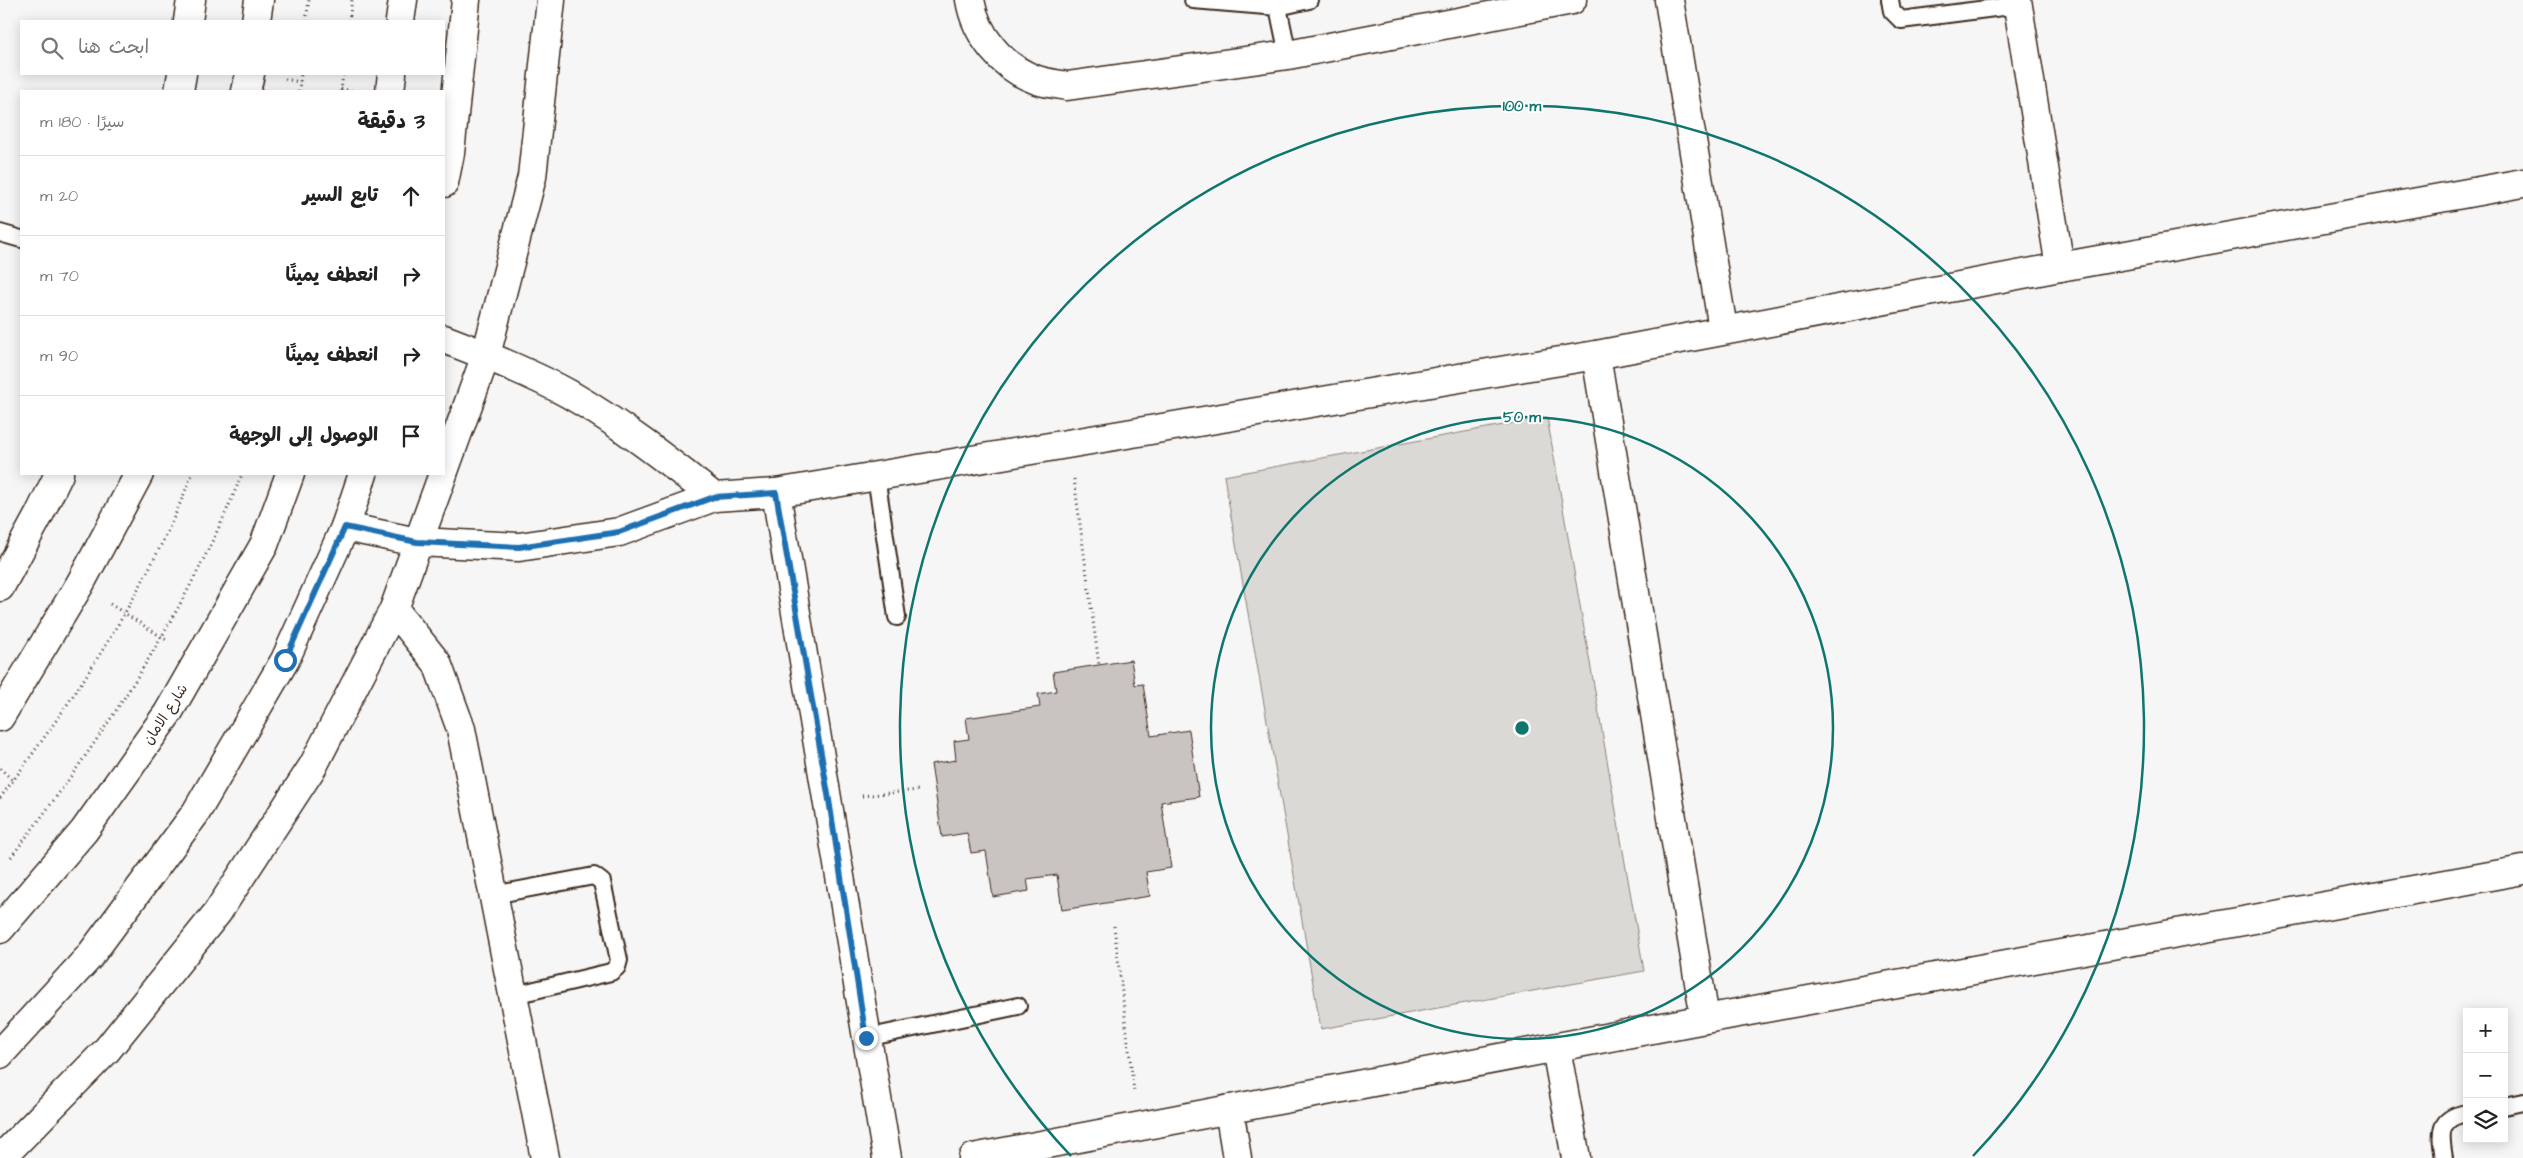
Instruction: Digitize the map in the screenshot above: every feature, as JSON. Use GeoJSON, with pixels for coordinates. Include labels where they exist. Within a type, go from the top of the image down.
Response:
{"type":"FeatureCollection","features":[{"type":"Feature","properties":{"kind":"street"},"geometry":{"type":"LineString","coordinates":[[188,20],[191,0]]}},
{"type":"Feature","properties":{"kind":"street"},"geometry":{"type":"LineString","coordinates":[[256,20],[259,0]]}},
{"type":"Feature","properties":{"kind":"street"},"geometry":{"type":"LineString","coordinates":[[400,20],[403,0]]}},
{"type":"Feature","properties":{"kind":"street"},"geometry":{"type":"LineString","coordinates":[[445,173],[466,0]]}},
{"type":"Feature","properties":{"kind":"street"},"geometry":{"type":"LineString","coordinates":[[445,467],[486,355],[532,177],[550,0]]}},
{"type":"Feature","properties":{"kind":"street"},"geometry":{"type":"LineString","coordinates":[[970,0],[972,14],[986,42],[1008,65],[1036,80],[1067,86],[1288,55],[1572,0]]}},
{"type":"Feature","properties":{"kind":"street"},"geometry":{"type":"LineString","coordinates":[[1670,0],[1723,330]]}},
{"type":"Feature","properties":{"kind":"street"},"geometry":{"type":"LineString","coordinates":[[2018,2],[2060,267]]}},
{"type":"Feature","properties":{"kind":"street"},"geometry":{"type":"LineString","coordinates":[[179,90],[182,75]]}},
{"type":"Feature","properties":{"kind":"street"},"geometry":{"type":"LineString","coordinates":[[246,90],[250,75]]}},
{"type":"Feature","properties":{"kind":"street"},"geometry":{"type":"LineString","coordinates":[[390,90],[392,75]]}},
{"type":"Feature","properties":{"kind":"street"},"geometry":{"type":"LineString","coordinates":[[345,527],[417,542],[519,547],[619,532],[714,497],[776,493],[1596,355],[2060,267],[2523,183]]}},
{"type":"Feature","properties":{"kind":"street"},"geometry":{"type":"LineString","coordinates":[[445,339],[486,355],[568,394],[645,443],[714,497]]}},
{"type":"Feature","properties":{"kind":"street"},"geometry":{"type":"LineString","coordinates":[[1596,355],[1705,1019]]}},
{"type":"Feature","properties":{"kind":"street"},"geometry":{"type":"LineString","coordinates":[[0,587],[59,475]]}},
{"type":"Feature","properties":{"kind":"street"},"geometry":{"type":"LineString","coordinates":[[0,717],[80,584],[138,475]]}},
{"type":"Feature","properties":{"kind":"street","name":"شارع الامان"},"geometry":{"type":"LineString","coordinates":[[0,929],[84,832],[168,713],[264,545],[290,475]]}},
{"type":"Feature","properties":{"kind":"street"},"geometry":{"type":"LineString","coordinates":[[0,1052],[89,957],[195,814],[285,660],[345,527],[363,475]]}},
{"type":"Feature","properties":{"kind":"street"},"geometry":{"type":"LineString","coordinates":[[2,1158],[106,1051],[217,913],[313,766],[394,609],[442,475]]}},
{"type":"Feature","properties":{"kind":"street"},"geometry":{"type":"LineString","coordinates":[[776,493],[829,800],[866,1038],[887,1158]]}},
{"type":"Feature","properties":{"kind":"street"},"geometry":{"type":"LineString","coordinates":[[394,609],[438,663],[461,729],[514,995],[540,1154]]}},
{"type":"Feature","properties":{"kind":"street"},"geometry":{"type":"LineString","coordinates":[[973,1158],[1705,1019],[2523,870]]}},
{"type":"Feature","properties":{"kind":"street"},"geometry":{"type":"LineString","coordinates":[[1556,1048],[1576,1158]]}},
{"type":"Feature","properties":{"kind":"street"},"geometry":{"type":"LineString","coordinates":[[1229,1109],[1237,1158]]}},
{"type":"Feature","properties":{"kind":"lane"},"geometry":{"type":"LineString","coordinates":[[1193,0],[1278,7],[1309,0]]}},
{"type":"Feature","properties":{"kind":"lane"},"geometry":{"type":"LineString","coordinates":[[1890,0],[1892,12],[1902,20],[2018,2]]}},
{"type":"Feature","properties":{"kind":"lane"},"geometry":{"type":"LineString","coordinates":[[1278,7],[1288,55]]}},
{"type":"Feature","properties":{"kind":"lane"},"geometry":{"type":"LineString","coordinates":[[0,233],[20,240]]}},
{"type":"Feature","properties":{"kind":"lane"},"geometry":{"type":"LineString","coordinates":[[876,476],[897,617]]}},
{"type":"Feature","properties":{"kind":"lane"},"geometry":{"type":"LineString","coordinates":[[493,895],[594,876],[602,882],[618,960],[617,967],[612,972],[514,995]]}},
{"type":"Feature","properties":{"kind":"lane"},"geometry":{"type":"LineString","coordinates":[[866,1038],[1018,1006]]}},
{"type":"Feature","properties":{"kind":"lane"},"geometry":{"type":"LineString","coordinates":[[2508,1105],[2523,1102]]}},
{"type":"Feature","properties":{"kind":"lane"},"geometry":{"type":"LineString","coordinates":[[2444,1158],[2440,1134],[2446,1122],[2456,1114],[2463,1113]]}},
{"type":"Feature","properties":{"kind":"path"},"geometry":{"type":"LineString","coordinates":[[306,20],[309,0]]}},
{"type":"Feature","properties":{"kind":"path"},"geometry":{"type":"LineString","coordinates":[[349,20],[352,0]]}},
{"type":"Feature","properties":{"kind":"path"},"geometry":{"type":"LineString","coordinates":[[299,90],[301,75]]}},
{"type":"Feature","properties":{"kind":"path"},"geometry":{"type":"LineString","coordinates":[[341,90],[343,75]]}},
{"type":"Feature","properties":{"kind":"path"},"geometry":{"type":"LineString","coordinates":[[1069,444],[1098,665]]}},
{"type":"Feature","properties":{"kind":"path"},"geometry":{"type":"LineString","coordinates":[[0,798],[126,614],[160,548],[192,475]]}},
{"type":"Feature","properties":{"kind":"path"},"geometry":{"type":"LineString","coordinates":[[6,864],[50,806],[108,723],[162,637],[199,569],[242,475]]}},
{"type":"Feature","properties":{"kind":"path"},"geometry":{"type":"LineString","coordinates":[[80,584],[198,661]]}},
{"type":"Feature","properties":{"kind":"path"},"geometry":{"type":"LineString","coordinates":[[0,768],[13,781]]}},
{"type":"Feature","properties":{"kind":"path"},"geometry":{"type":"LineString","coordinates":[[829,800],[918,790]]}},
{"type":"Feature","properties":{"kind":"path"},"geometry":{"type":"LineString","coordinates":[[1114,926],[1138,1127]]}},
{"type":"Feature","properties":{"kind":"shaded area"},"geometry":{"type":"Polygon","coordinates":[[[1547,417],[1644,971],[1321,1029],[1224,476],[1547,417]]]}},
{"type":"Feature","properties":{"kind":"building"},"geometry":{"type":"Polygon","coordinates":[[[1131,660],[1135,685],[1143,684],[1151,736],[1189,730],[1199,797],[1161,802],[1171,868],[1146,872],[1150,896],[1062,910],[1057,875],[1027,879],[1029,891],[993,897],[986,851],[971,853],[967,833],[942,837],[931,764],[956,760],[954,741],[969,739],[966,718],[1040,707],[1038,694],[1056,691],[1053,672],[1131,660]]]}},
{"type":"Feature","properties":{"kind":"route"},"geometry":{"type":"LineString","coordinates":[[285,660],[345,527],[417,542],[519,547],[619,532],[714,497],[776,493],[829,800],[866,1038]]}}]}
